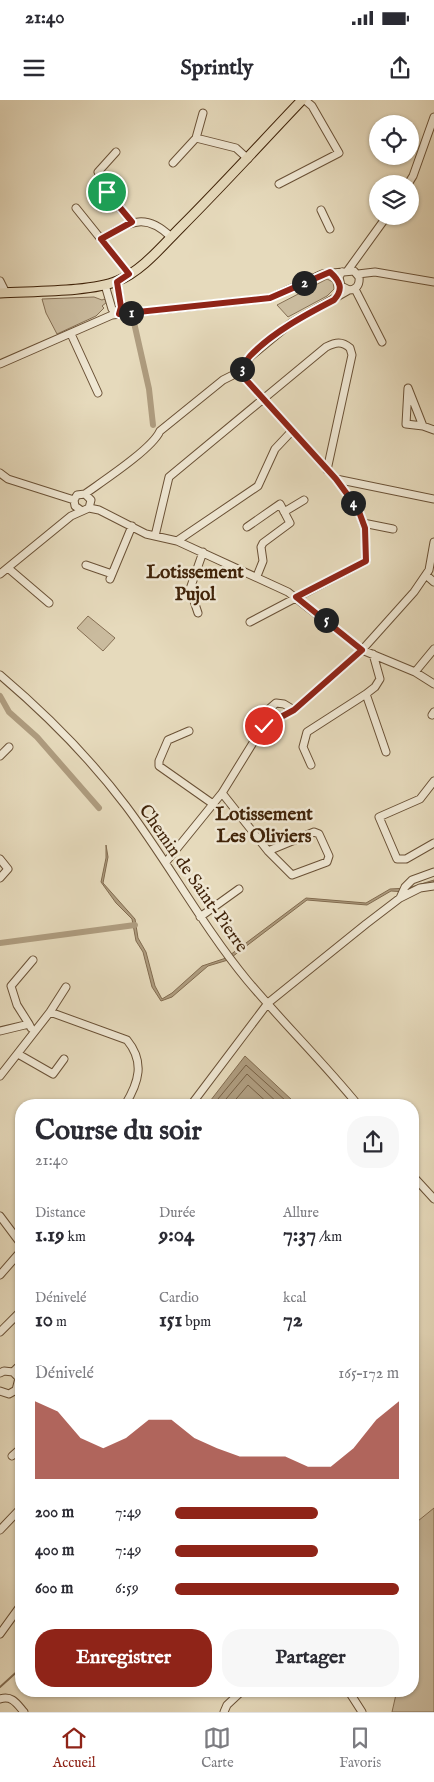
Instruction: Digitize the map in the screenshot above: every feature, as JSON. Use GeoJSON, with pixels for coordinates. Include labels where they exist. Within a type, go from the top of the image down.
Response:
{"type":"FeatureCollection","features":[{"type":"Feature","properties":{"kind":"main road"},"geometry":{"type":"LineString","coordinates":[[3,293],[105,285],[117,282],[129,274],[171,237],[305,100]]}},
{"type":"Feature","properties":{"kind":"street"},"geometry":{"type":"LineString","coordinates":[[279,184],[338,153],[312,106],[305,100]]}},
{"type":"Feature","properties":{"kind":"street"},"geometry":{"type":"LineString","coordinates":[[173,163],[196,138],[203,113]]}},
{"type":"Feature","properties":{"kind":"street"},"geometry":{"type":"LineString","coordinates":[[413,175],[434,117]]}},
{"type":"Feature","properties":{"kind":"street"},"geometry":{"type":"LineString","coordinates":[[196,138],[236,148],[248,159]]}},
{"type":"Feature","properties":{"kind":"street"},"geometry":{"type":"LineString","coordinates":[[116,152],[98,172],[111,198],[132,222]]}},
{"type":"Feature","properties":{"kind":"street"},"geometry":{"type":"LineString","coordinates":[[76,208],[129,274]]}},
{"type":"Feature","properties":{"kind":"street"},"geometry":{"type":"LineString","coordinates":[[321,210],[330,229]]}},
{"type":"Feature","properties":{"kind":"street"},"geometry":{"type":"LineString","coordinates":[[101,239],[132,222],[146,221],[171,237]]}},
{"type":"Feature","properties":{"kind":"street"},"geometry":{"type":"LineString","coordinates":[[339,294],[340,283],[345,271],[355,262],[380,225]]}},
{"type":"Feature","properties":{"kind":"street"},"geometry":{"type":"LineString","coordinates":[[0,574],[71,516],[82,511],[99,484],[157,438],[160,431],[209,391],[223,380],[239,372],[250,357],[278,334],[339,294],[352,290],[358,276],[355,262]]}},
{"type":"Feature","properties":{"kind":"street"},"geometry":{"type":"LineString","coordinates":[[0,364],[119,314],[270,298],[330,272],[345,271],[358,276],[370,273],[397,275],[434,282]]}},
{"type":"Feature","properties":{"kind":"street"},"geometry":{"type":"LineString","coordinates":[[330,272],[340,283],[352,290],[382,342]]}},
{"type":"Feature","properties":{"kind":"street"},"geometry":{"type":"LineString","coordinates":[[0,281],[3,293]]}},
{"type":"Feature","properties":{"kind":"street"},"geometry":{"type":"LineString","coordinates":[[117,282],[121,307],[119,314]]}},
{"type":"Feature","properties":{"kind":"street"},"geometry":{"type":"LineString","coordinates":[[105,285],[112,309],[119,314]]}},
{"type":"Feature","properties":{"kind":"street"},"geometry":{"type":"LineString","coordinates":[[71,334],[98,393]]}},
{"type":"Feature","properties":{"kind":"street"},"geometry":{"type":"LineString","coordinates":[[155,536],[169,477],[326,346],[342,343],[350,348],[352,355],[327,470]]}},
{"type":"Feature","properties":{"kind":"street"},"geometry":{"type":"LineString","coordinates":[[239,372],[291,432],[336,479],[358,509],[363,523],[366,561],[250,622]]}},
{"type":"Feature","properties":{"kind":"street"},"geometry":{"type":"LineString","coordinates":[[423,426],[408,388],[406,424],[423,426],[434,430]]}},
{"type":"Feature","properties":{"kind":"street"},"geometry":{"type":"LineString","coordinates":[[176,541],[258,486],[275,449],[291,432]]}},
{"type":"Feature","properties":{"kind":"street"},"geometry":{"type":"LineString","coordinates":[[0,473],[8,480],[75,503],[82,511]]}},
{"type":"Feature","properties":{"kind":"street"},"geometry":{"type":"LineString","coordinates":[[336,479],[434,499]]}},
{"type":"Feature","properties":{"kind":"street"},"geometry":{"type":"LineString","coordinates":[[71,516],[77,495],[89,500],[99,510],[132,526],[155,536],[176,541],[257,576],[296,597],[362,650],[415,672],[434,684]]}},
{"type":"Feature","properties":{"kind":"street"},"geometry":{"type":"LineString","coordinates":[[284,512],[304,500]]}},
{"type":"Feature","properties":{"kind":"street"},"geometry":{"type":"LineString","coordinates":[[247,527],[280,504],[290,523],[263,543],[261,547],[263,561],[257,576]]}},
{"type":"Feature","properties":{"kind":"street"},"geometry":{"type":"LineString","coordinates":[[363,523],[393,529]]}},
{"type":"Feature","properties":{"kind":"street"},"geometry":{"type":"LineString","coordinates":[[86,565],[111,577],[132,526]]}},
{"type":"Feature","properties":{"kind":"street"},"geometry":{"type":"LineString","coordinates":[[268,723],[294,710],[362,650],[414,592],[426,575],[429,570],[433,546]]}},
{"type":"Feature","properties":{"kind":"street"},"geometry":{"type":"LineString","coordinates":[[198,613],[190,589],[203,552]]}},
{"type":"Feature","properties":{"kind":"street"},"geometry":{"type":"LineString","coordinates":[[8,568],[48,603]]}},
{"type":"Feature","properties":{"kind":"street"},"geometry":{"type":"LineString","coordinates":[[426,575],[434,582]]}},
{"type":"Feature","properties":{"kind":"street"},"geometry":{"type":"LineString","coordinates":[[415,672],[434,649]]}},
{"type":"Feature","properties":{"kind":"street"},"geometry":{"type":"LineString","coordinates":[[311,765],[303,747],[307,732],[375,687],[380,679],[373,654]]}},
{"type":"Feature","properties":{"kind":"street","name":"Chemin de Saint-Pierre"},"geometry":{"type":"LineString","coordinates":[[0,675],[29,699],[84,755],[125,805],[166,862],[200,917],[230,957],[353,1099]]}},
{"type":"Feature","properties":{"kind":"street"},"geometry":{"type":"LineString","coordinates":[[366,694],[386,752]]}},
{"type":"Feature","properties":{"kind":"street"},"geometry":{"type":"LineString","coordinates":[[166,862],[214,804],[268,723],[269,709],[276,703],[284,704],[294,710]]}},
{"type":"Feature","properties":{"kind":"street"},"geometry":{"type":"LineString","coordinates":[[189,731],[168,740],[159,761],[159,766],[214,804]]}},
{"type":"Feature","properties":{"kind":"street"},"geometry":{"type":"LineString","coordinates":[[0,756],[9,747]]}},
{"type":"Feature","properties":{"kind":"street"},"geometry":{"type":"LineString","coordinates":[[434,781],[420,799],[379,817],[397,859],[406,859],[434,843]]}},
{"type":"Feature","properties":{"kind":"street"},"geometry":{"type":"LineString","coordinates":[[222,792],[268,851],[292,875],[327,862],[329,856],[319,834],[314,832],[268,851]]}},
{"type":"Feature","properties":{"kind":"street"},"geometry":{"type":"LineString","coordinates":[[0,859],[8,869],[0,878]]}},
{"type":"Feature","properties":{"kind":"street"},"geometry":{"type":"LineString","coordinates":[[401,896],[405,887],[412,880],[434,872]]}},
{"type":"Feature","properties":{"kind":"street"},"geometry":{"type":"LineString","coordinates":[[196,1099],[268,1003],[401,896],[420,888],[434,886]]}},
{"type":"Feature","properties":{"kind":"street"},"geometry":{"type":"LineString","coordinates":[[200,917],[238,889]]}},
{"type":"Feature","properties":{"kind":"street"},"geometry":{"type":"LineString","coordinates":[[33,960],[11,986],[17,1005],[35,1032]]}},
{"type":"Feature","properties":{"kind":"street"},"geometry":{"type":"LineString","coordinates":[[0,1076],[50,1012],[66,987]]}},
{"type":"Feature","properties":{"kind":"street"},"geometry":{"type":"LineString","coordinates":[[50,1012],[128,1040],[136,1051],[140,1068],[136,1088],[129,1099]]}},
{"type":"Feature","properties":{"kind":"street"},"geometry":{"type":"LineString","coordinates":[[0,1030],[29,1024]]}},
{"type":"Feature","properties":{"kind":"street"},"geometry":{"type":"LineString","coordinates":[[18,1054],[53,1074],[64,1059]]}},
{"type":"Feature","properties":{"kind":"street"},"geometry":{"type":"LineString","coordinates":[[419,1183],[434,1199]]}},
{"type":"Feature","properties":{"kind":"street"},"geometry":{"type":"LineString","coordinates":[[0,1216],[15,1236]]}},
{"type":"Feature","properties":{"kind":"street"},"geometry":{"type":"LineString","coordinates":[[0,1274],[15,1258]]}},
{"type":"Feature","properties":{"kind":"street"},"geometry":{"type":"LineString","coordinates":[[0,1332],[15,1317]]}},
{"type":"Feature","properties":{"kind":"street"},"geometry":{"type":"LineString","coordinates":[[0,1373],[4,1371],[13,1372]]}},
{"type":"Feature","properties":{"kind":"street"},"geometry":{"type":"LineString","coordinates":[[0,1392],[9,1394],[15,1391]]}},
{"type":"Feature","properties":{"kind":"street"},"geometry":{"type":"LineString","coordinates":[[12,1456],[15,1453]]}},
{"type":"Feature","properties":{"kind":"street"},"geometry":{"type":"LineString","coordinates":[[0,1530],[15,1514]]}},
{"type":"Feature","properties":{"kind":"street"},"geometry":{"type":"LineString","coordinates":[[0,1634],[15,1613]]}},
{"type":"Feature","properties":{"kind":"street"},"geometry":{"type":"LineString","coordinates":[[0,1699],[5,1697],[14,1700],[24,1712]]}},
{"type":"Feature","properties":{"kind":"street"},"geometry":{"type":"LineString","coordinates":[[224,1712],[227,1705],[236,1697]]}},
{"type":"Feature","properties":{"kind":"street"},"geometry":{"type":"LineString","coordinates":[[352,1697],[362,1712]]}},
{"type":"Feature","properties":{"kind":"shaded area"},"geometry":{"type":"Polygon","coordinates":[[[327,279],[333,282],[334,289],[327,296],[288,317],[277,305],[327,279]]]}},
{"type":"Feature","properties":{"kind":"shaded area"},"geometry":{"type":"Polygon","coordinates":[[[94,297],[104,299],[107,302],[96,316],[57,334],[46,313],[42,299],[94,297]]]}},
{"type":"Feature","properties":{"kind":"shaded area"},"geometry":{"type":"Polygon","coordinates":[[[88,616],[115,638],[103,651],[77,628],[88,616]]]}},
{"type":"Feature","properties":{"kind":"shaded area"},"geometry":{"type":"Polygon","coordinates":[[[434,1508],[434,1712],[392,1712],[395,1697],[419,1697],[419,1520],[434,1508]]]}},
{"type":"Feature","properties":{"kind":"water"},"geometry":{"type":"Polygon","coordinates":[[[106,845],[108,857],[103,883],[135,919],[138,938],[146,952],[155,986],[162,999],[172,993],[202,966],[226,958],[306,898],[366,903],[390,889],[408,888],[434,880],[434,882],[406,892],[391,891],[367,905],[307,900],[228,960],[208,966],[172,997],[161,1001],[152,987],[143,952],[136,941],[132,919],[116,903],[101,882],[106,858],[106,845]]]}},
{"type":"Feature","properties":{"kind":"water"},"geometry":{"type":"Polygon","coordinates":[[[245,1056],[291,1099],[212,1099],[245,1056]]]}},
{"type":"Feature","properties":{"kind":"waterway"},"geometry":{"type":"LineString","coordinates":[[133,318],[149,389],[153,425]]}},
{"type":"Feature","properties":{"kind":"waterway"},"geometry":{"type":"LineString","coordinates":[[0,696],[9,712],[37,737],[99,808]]}},
{"type":"Feature","properties":{"kind":"waterway"},"geometry":{"type":"LineString","coordinates":[[0,943],[135,925]]}},
{"type":"Feature","properties":{"kind":"waterway"},"geometry":{"type":"LineString","coordinates":[[0,1687],[15,1673]]}},
{"type":"Feature","properties":{"kind":"district","name":"Lotissement Pujol"},"geometry":{"type":"Point","coordinates":[195,582]}},
{"type":"Feature","properties":{"kind":"district","name":"Lotissement Les Oliviers"},"geometry":{"type":"Point","coordinates":[264,824]}},
{"type":"Feature","properties":{"kind":"route"},"geometry":{"type":"LineString","coordinates":[[107,192],[132,222],[101,239],[129,274],[117,282],[121,307],[119,314],[270,298],[330,272],[339,280],[341,286],[339,294],[334,300],[293,322],[250,357],[239,372],[291,432],[336,479],[358,509],[365,528],[366,561],[296,597],[362,650],[289,714],[264,726]]}}]}
